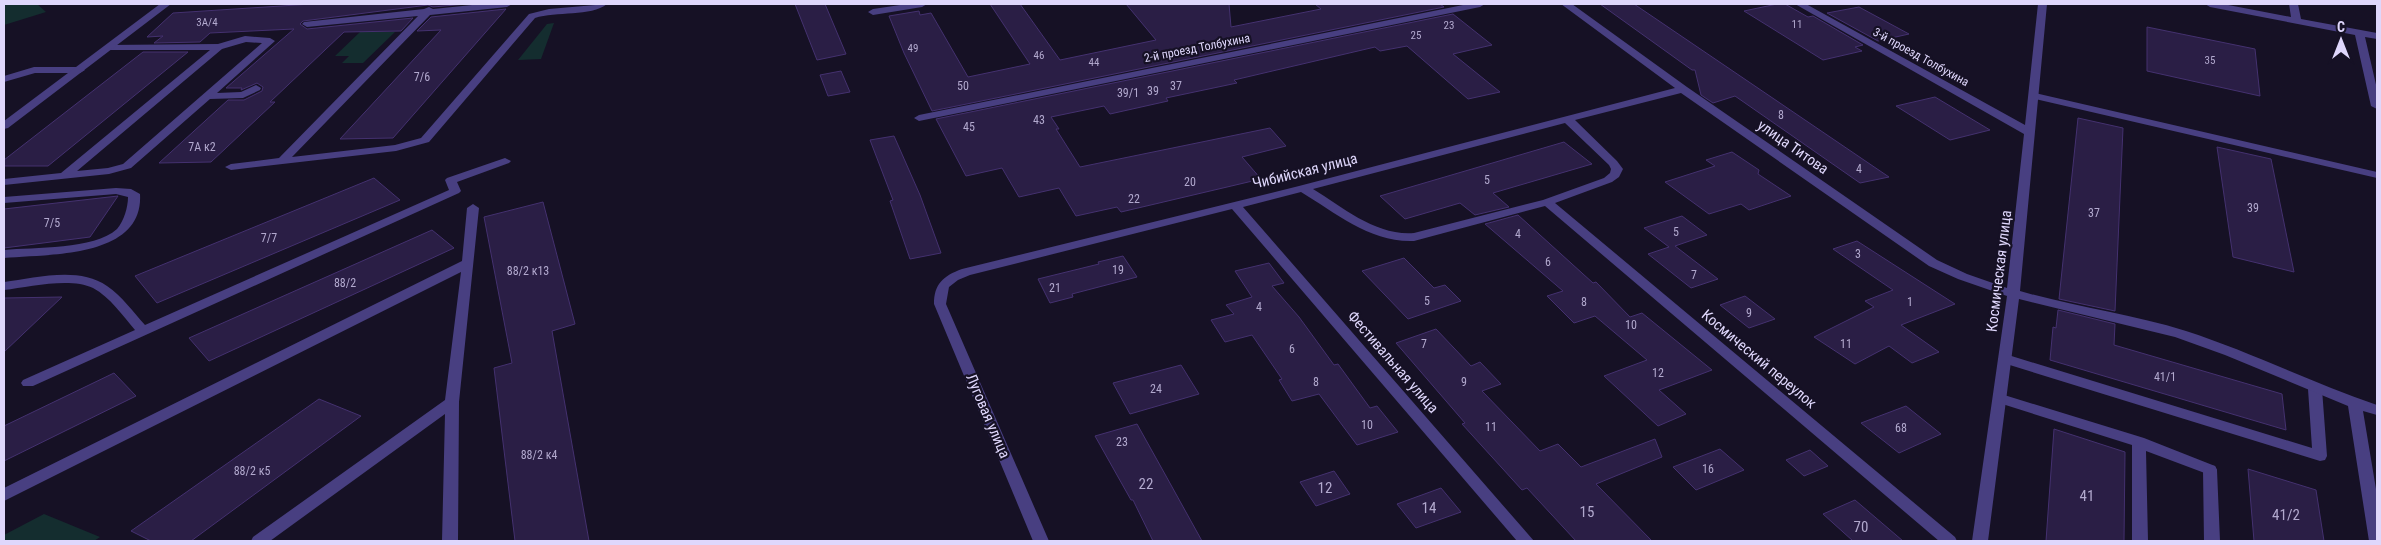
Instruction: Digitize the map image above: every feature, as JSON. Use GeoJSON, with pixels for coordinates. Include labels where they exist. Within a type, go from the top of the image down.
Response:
{"type":"FeatureCollection","features":[{"type":"Feature","properties":{"kind":"street"},"geometry":{"type":"LineString","coordinates":[[4,126],[166,4]]}},
{"type":"Feature","properties":{"kind":"street"},"geometry":{"type":"LineString","coordinates":[[377,16],[383,4]]}},
{"type":"Feature","properties":{"kind":"street"},"geometry":{"type":"LineString","coordinates":[[307,24],[459,5],[507,4]]}},
{"type":"Feature","properties":{"kind":"street"},"geometry":{"type":"LineString","coordinates":[[231,168],[396,148],[425,140],[532,16],[549,12],[589,8],[602,4]]}},
{"type":"Feature","properties":{"kind":"street"},"geometry":{"type":"LineString","coordinates":[[874,12],[922,4]]}},
{"type":"Feature","properties":{"kind":"street","name":"2-й проезд Толбухина"},"geometry":{"type":"LineString","coordinates":[[919,118],[1480,4]]}},
{"type":"Feature","properties":{"kind":"street","name":"улица Титова"},"geometry":{"type":"LineString","coordinates":[[1566,4],[1683,89],[1933,263],[1961,277],[2013,295],[2178,333],[2222,348],[2315,388],[2377,410]]}},
{"type":"Feature","properties":{"kind":"street","name":"3-й проезд Толбухина"},"geometry":{"type":"LineString","coordinates":[[1800,4],[2031,133]]}},
{"type":"Feature","properties":{"kind":"street","name":"Космическая улица"},"geometry":{"type":"LineString","coordinates":[[1980,541],[2001,399],[2044,4]]}},
{"type":"Feature","properties":{"kind":"street"},"geometry":{"type":"LineString","coordinates":[[2210,4],[2377,36]]}},
{"type":"Feature","properties":{"kind":"street"},"geometry":{"type":"LineString","coordinates":[[2294,4],[2296,20]]}},
{"type":"Feature","properties":{"kind":"street"},"geometry":{"type":"LineString","coordinates":[[282,161],[429,10]]}},
{"type":"Feature","properties":{"kind":"street"},"geometry":{"type":"LineString","coordinates":[[2359,32],[2376,106]]}},
{"type":"Feature","properties":{"kind":"street"},"geometry":{"type":"LineString","coordinates":[[4,182],[109,171],[127,166],[270,40],[245,39],[219,47],[109,47]]}},
{"type":"Feature","properties":{"kind":"street"},"geometry":{"type":"LineString","coordinates":[[65,175],[219,47]]}},
{"type":"Feature","properties":{"kind":"street"},"geometry":{"type":"LineString","coordinates":[[4,80],[34,70],[80,70]]}},
{"type":"Feature","properties":{"kind":"street"},"geometry":{"type":"LineString","coordinates":[[208,96],[244,95],[256,88]]}},
{"type":"Feature","properties":{"kind":"street","name":"Чибийская улица"},"geometry":{"type":"LineString","coordinates":[[940,291],[948,279],[966,272],[1303,188],[1683,89]]}},
{"type":"Feature","properties":{"kind":"street"},"geometry":{"type":"LineString","coordinates":[[2035,96],[2377,175]]}},
{"type":"Feature","properties":{"kind":"street"},"geometry":{"type":"LineString","coordinates":[[1303,188],[1373,231],[1398,238],[1414,237],[1547,202],[1608,180],[1615,175],[1617,169],[1566,118]]}},
{"type":"Feature","properties":{"kind":"street"},"geometry":{"type":"LineString","coordinates":[[28,383],[455,191],[452,180],[504,161]]}},
{"type":"Feature","properties":{"kind":"street"},"geometry":{"type":"LineString","coordinates":[[4,200],[116,191],[127,191],[134,194],[135,199],[128,222],[120,232],[103,241],[83,246],[4,254]]}},
{"type":"Feature","properties":{"kind":"street","name":"Космический переулок"},"geometry":{"type":"LineString","coordinates":[[1547,202],[1949,541]]}},
{"type":"Feature","properties":{"kind":"street","name":"Фестивальная улица"},"geometry":{"type":"LineString","coordinates":[[1235,205],[1526,541]]}},
{"type":"Feature","properties":{"kind":"street"},"geometry":{"type":"LineString","coordinates":[[450,541],[452,402],[473,208]]}},
{"type":"Feature","properties":{"kind":"street"},"geometry":{"type":"LineString","coordinates":[[4,495],[468,264]]}},
{"type":"Feature","properties":{"kind":"street"},"geometry":{"type":"LineString","coordinates":[[4,286],[64,279],[96,284],[105,290],[144,332]]}},
{"type":"Feature","properties":{"kind":"street","name":"Луговая улица"},"geometry":{"type":"LineString","coordinates":[[940,291],[940,304],[1041,541]]}},
{"type":"Feature","properties":{"kind":"street"},"geometry":{"type":"LineString","coordinates":[[2005,359],[2320,456],[2315,388]]}},
{"type":"Feature","properties":{"kind":"street"},"geometry":{"type":"LineString","coordinates":[[2001,399],[2139,442],[2210,470],[2212,541]]}},
{"type":"Feature","properties":{"kind":"street"},"geometry":{"type":"LineString","coordinates":[[259,541],[452,402]]}},
{"type":"Feature","properties":{"kind":"street"},"geometry":{"type":"LineString","coordinates":[[2355,403],[2377,541]]}},
{"type":"Feature","properties":{"kind":"street"},"geometry":{"type":"LineString","coordinates":[[2139,442],[2140,541]]}},
{"type":"Feature","properties":{"kind":"green space"},"geometry":{"type":"Polygon","coordinates":[[[4,4],[37,4],[46,12],[4,25],[4,4]]]}},
{"type":"Feature","properties":{"kind":"green space"},"geometry":{"type":"Polygon","coordinates":[[[554,23],[541,59],[518,60],[547,24],[554,23]]]}},
{"type":"Feature","properties":{"kind":"green space"},"geometry":{"type":"Polygon","coordinates":[[[360,32],[395,32],[363,63],[342,63],[349,56],[335,56],[360,32]]]}},
{"type":"Feature","properties":{"kind":"green space"},"geometry":{"type":"Polygon","coordinates":[[[44,514],[100,537],[94,541],[4,541],[4,535],[44,514]]]}},
{"type":"Feature","properties":{"kind":"building"},"geometry":{"type":"Polygon","coordinates":[[[312,4],[466,4],[433,7],[428,5],[303,21],[300,24],[307,29],[413,18],[401,31],[344,32],[270,102],[275,102],[211,162],[159,163],[228,100],[244,100],[262,91],[263,87],[257,83],[241,90],[242,88],[226,88],[294,29],[210,33],[200,42],[154,43],[163,36],[147,37],[173,13],[312,4]]]}},
{"type":"Feature","properties":{"kind":"building"},"geometry":{"type":"Polygon","coordinates":[[[795,4],[825,4],[846,54],[817,60],[795,4]]]}},
{"type":"Feature","properties":{"kind":"building"},"geometry":{"type":"Polygon","coordinates":[[[990,4],[1020,4],[1060,60],[1156,40],[1126,4],[1229,4],[1231,27],[1321,9],[1315,4],[1440,4],[1444,7],[932,111],[904,53],[889,16],[919,11],[920,15],[931,13],[968,77],[1030,64],[990,4]]]}},
{"type":"Feature","properties":{"kind":"building"},"geometry":{"type":"Polygon","coordinates":[[[1600,4],[1634,4],[1889,177],[1860,183],[1735,96],[1713,103],[1701,95],[1695,70],[1692,70],[1600,4]]]}},
{"type":"Feature","properties":{"kind":"building"},"geometry":{"type":"Polygon","coordinates":[[[1785,4],[1808,17],[1813,16],[1863,45],[1855,47],[1862,51],[1823,60],[1744,11],[1785,4]]]}},
{"type":"Feature","properties":{"kind":"building"},"geometry":{"type":"Polygon","coordinates":[[[1859,7],[1909,34],[1878,41],[1827,13],[1859,7]]]}},
{"type":"Feature","properties":{"kind":"building"},"geometry":{"type":"Polygon","coordinates":[[[506,9],[393,138],[340,139],[441,30],[417,31],[431,17],[506,9]]]}},
{"type":"Feature","properties":{"kind":"building"},"geometry":{"type":"Polygon","coordinates":[[[1453,14],[1492,45],[1453,54],[1500,92],[1468,99],[1407,46],[1380,51],[1375,47],[1234,80],[1237,83],[1166,98],[1168,101],[1110,114],[1104,106],[1051,117],[1059,129],[1056,129],[1080,167],[1270,128],[1286,146],[1242,157],[1261,179],[1121,212],[1117,207],[1076,216],[1059,188],[1019,197],[1002,168],[966,176],[936,119],[1453,14]]]}},
{"type":"Feature","properties":{"kind":"building"},"geometry":{"type":"Polygon","coordinates":[[[2147,27],[2255,49],[2260,96],[2147,71],[2147,27]]]}},
{"type":"Feature","properties":{"kind":"building"},"geometry":{"type":"Polygon","coordinates":[[[143,52],[188,52],[48,166],[4,166],[4,160],[143,52]]]}},
{"type":"Feature","properties":{"kind":"building"},"geometry":{"type":"Polygon","coordinates":[[[841,71],[850,92],[828,96],[820,75],[841,71]]]}},
{"type":"Feature","properties":{"kind":"building"},"geometry":{"type":"Polygon","coordinates":[[[1935,97],[1990,130],[1950,140],[1896,106],[1935,97]]]}},
{"type":"Feature","properties":{"kind":"building"},"geometry":{"type":"Polygon","coordinates":[[[2078,118],[2123,128],[2115,311],[2059,299],[2078,118]]]}},
{"type":"Feature","properties":{"kind":"building"},"geometry":{"type":"Polygon","coordinates":[[[894,136],[920,195],[941,253],[910,259],[890,201],[893,200],[870,140],[894,136]]]}},
{"type":"Feature","properties":{"kind":"building"},"geometry":{"type":"Polygon","coordinates":[[[1564,142],[1592,164],[1493,193],[1509,207],[1475,215],[1460,203],[1405,219],[1380,196],[1564,142]]]}},
{"type":"Feature","properties":{"kind":"building"},"geometry":{"type":"Polygon","coordinates":[[[2217,147],[2271,159],[2294,272],[2233,257],[2217,147]]]}},
{"type":"Feature","properties":{"kind":"building"},"geometry":{"type":"Polygon","coordinates":[[[1732,152],[1759,170],[1758,174],[1791,196],[1749,210],[1741,204],[1709,214],[1665,182],[1715,166],[1706,160],[1732,152]]]}},
{"type":"Feature","properties":{"kind":"building"},"geometry":{"type":"Polygon","coordinates":[[[374,178],[400,200],[157,303],[135,276],[374,178]]]}},
{"type":"Feature","properties":{"kind":"building"},"geometry":{"type":"Polygon","coordinates":[[[118,196],[90,237],[4,248],[4,209],[118,196]]]}},
{"type":"Feature","properties":{"kind":"building"},"geometry":{"type":"Polygon","coordinates":[[[543,202],[575,324],[552,331],[589,541],[515,541],[494,368],[512,363],[484,217],[543,202]]]}},
{"type":"Feature","properties":{"kind":"building"},"geometry":{"type":"Polygon","coordinates":[[[1518,215],[1593,283],[1596,282],[1630,317],[1642,313],[1712,370],[1659,390],[1686,414],[1658,426],[1604,376],[1647,360],[1595,316],[1574,323],[1547,296],[1563,291],[1485,224],[1518,215]]]}},
{"type":"Feature","properties":{"kind":"building"},"geometry":{"type":"Polygon","coordinates":[[[1682,216],[1707,235],[1675,246],[1718,279],[1691,288],[1648,254],[1669,247],[1644,228],[1682,216]]]}},
{"type":"Feature","properties":{"kind":"building"},"geometry":{"type":"Polygon","coordinates":[[[432,230],[454,248],[209,361],[189,338],[432,230]]]}},
{"type":"Feature","properties":{"kind":"building"},"geometry":{"type":"Polygon","coordinates":[[[1857,241],[1955,304],[1901,325],[1939,352],[1912,363],[1889,346],[1855,364],[1814,337],[1874,307],[1865,301],[1893,290],[1833,249],[1857,241]]]}},
{"type":"Feature","properties":{"kind":"building"},"geometry":{"type":"Polygon","coordinates":[[[1123,256],[1137,277],[1072,294],[1073,297],[1050,303],[1038,279],[1099,264],[1098,262],[1123,256]]]}},
{"type":"Feature","properties":{"kind":"building"},"geometry":{"type":"Polygon","coordinates":[[[1404,258],[1434,288],[1445,285],[1461,301],[1408,319],[1362,271],[1404,258]]]}},
{"type":"Feature","properties":{"kind":"building"},"geometry":{"type":"Polygon","coordinates":[[[1269,263],[1284,283],[1272,286],[1299,317],[1334,365],[1338,364],[1370,408],[1377,406],[1398,432],[1357,445],[1319,394],[1292,401],[1279,380],[1282,379],[1252,335],[1225,342],[1211,320],[1234,314],[1226,305],[1252,297],[1235,271],[1269,263]]]}},
{"type":"Feature","properties":{"kind":"building"},"geometry":{"type":"Polygon","coordinates":[[[1745,296],[1775,319],[1749,328],[1720,305],[1745,296]]]}},
{"type":"Feature","properties":{"kind":"building"},"geometry":{"type":"Polygon","coordinates":[[[62,297],[4,352],[4,298],[62,297]]]}},
{"type":"Feature","properties":{"kind":"building"},"geometry":{"type":"Polygon","coordinates":[[[2058,310],[2115,324],[2114,345],[2282,394],[2286,430],[2050,360],[2053,327],[2056,328],[2058,310]]]}},
{"type":"Feature","properties":{"kind":"building"},"geometry":{"type":"Polygon","coordinates":[[[1436,329],[1471,366],[1480,362],[1501,384],[1482,391],[1540,451],[1558,444],[1581,467],[1655,439],[1662,457],[1596,484],[1652,541],[1576,541],[1527,488],[1522,490],[1462,424],[1465,423],[1396,343],[1436,329]]]}},
{"type":"Feature","properties":{"kind":"building"},"geometry":{"type":"Polygon","coordinates":[[[1181,365],[1199,394],[1130,414],[1113,383],[1181,365]]]}},
{"type":"Feature","properties":{"kind":"building"},"geometry":{"type":"Polygon","coordinates":[[[114,373],[136,396],[4,461],[4,426],[114,373]]]}},
{"type":"Feature","properties":{"kind":"building"},"geometry":{"type":"Polygon","coordinates":[[[319,399],[361,416],[191,541],[151,541],[131,531],[319,399]]]}},
{"type":"Feature","properties":{"kind":"building"},"geometry":{"type":"Polygon","coordinates":[[[1906,406],[1941,434],[1899,453],[1861,423],[1906,406]]]}},
{"type":"Feature","properties":{"kind":"building"},"geometry":{"type":"Polygon","coordinates":[[[1137,424],[1202,541],[1153,541],[1133,500],[1131,500],[1095,436],[1137,424]]]}},
{"type":"Feature","properties":{"kind":"building"},"geometry":{"type":"Polygon","coordinates":[[[2054,429],[2125,452],[2124,541],[2046,541],[2054,429]]]}},
{"type":"Feature","properties":{"kind":"building"},"geometry":{"type":"Polygon","coordinates":[[[1720,449],[1744,470],[1696,490],[1673,467],[1720,449]]]}},
{"type":"Feature","properties":{"kind":"building"},"geometry":{"type":"Polygon","coordinates":[[[1810,450],[1828,466],[1804,476],[1786,460],[1810,450]]]}},
{"type":"Feature","properties":{"kind":"building"},"geometry":{"type":"Polygon","coordinates":[[[2248,469],[2316,490],[2324,541],[2254,541],[2248,469]]]}},
{"type":"Feature","properties":{"kind":"building"},"geometry":{"type":"Polygon","coordinates":[[[1334,471],[1350,494],[1316,506],[1300,482],[1334,471]]]}},
{"type":"Feature","properties":{"kind":"building"},"geometry":{"type":"Polygon","coordinates":[[[1441,488],[1461,512],[1416,528],[1397,504],[1441,488]]]}},
{"type":"Feature","properties":{"kind":"building"},"geometry":{"type":"Polygon","coordinates":[[[1855,500],[1903,541],[1853,541],[1823,514],[1855,500]]]}}]}
